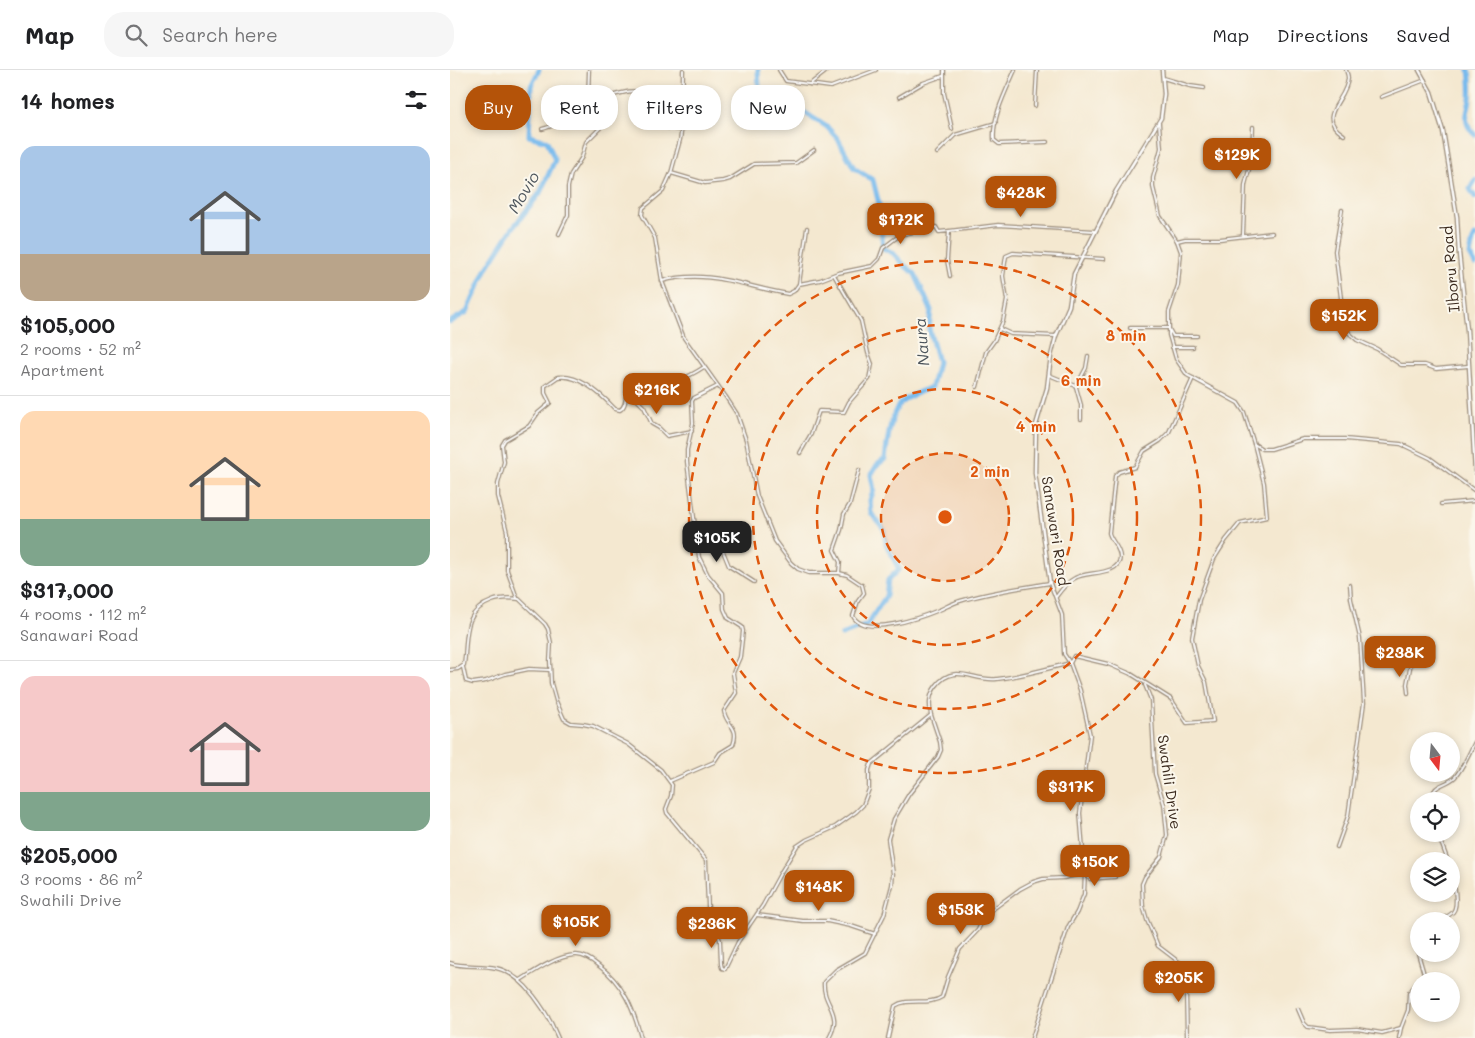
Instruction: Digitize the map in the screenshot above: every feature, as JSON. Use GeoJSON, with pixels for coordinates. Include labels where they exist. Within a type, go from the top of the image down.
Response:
{"type":"FeatureCollection","features":[{"type":"Feature","properties":{"kind":"street"},"geometry":{"type":"LineString","coordinates":[[588,85],[589,70]]}},
{"type":"Feature","properties":{"kind":"street"},"geometry":{"type":"LineString","coordinates":[[682,85],[683,70]]}},
{"type":"Feature","properties":{"kind":"street"},"geometry":{"type":"LineString","coordinates":[[779,70],[786,81],[827,87],[837,86],[876,70]]}},
{"type":"Feature","properties":{"kind":"street"},"geometry":{"type":"LineString","coordinates":[[810,84],[828,70]]}},
{"type":"Feature","properties":{"kind":"street"},"geometry":{"type":"LineString","coordinates":[[944,70],[944,93],[952,129]]}},
{"type":"Feature","properties":{"kind":"street"},"geometry":{"type":"LineString","coordinates":[[1015,70],[1001,104],[993,138],[996,143],[1047,142]]}},
{"type":"Feature","properties":{"kind":"street"},"geometry":{"type":"LineString","coordinates":[[1034,106],[1037,70]]}},
{"type":"Feature","properties":{"kind":"street","name":"Sanawari Road"},"geometry":{"type":"LineString","coordinates":[[1032,1038],[1068,926],[1077,912],[1084,894],[1085,873],[1080,812],[1090,734],[1080,690],[1070,663],[1064,654],[1062,615],[1050,583],[1034,473],[1036,424],[1049,375],[1056,336],[1069,306],[1074,274],[1122,182],[1159,123],[1164,104],[1162,70]]}},
{"type":"Feature","properties":{"kind":"street"},"geometry":{"type":"LineString","coordinates":[[1344,135],[1334,128],[1332,112],[1348,78],[1346,70]]}},
{"type":"Feature","properties":{"kind":"street","name":"Ilboru Road"},"geometry":{"type":"LineString","coordinates":[[1419,70],[1433,98],[1443,131],[1455,204],[1469,366],[1475,472]]}},
{"type":"Feature","properties":{"kind":"street"},"geometry":{"type":"LineString","coordinates":[[899,97],[923,83],[943,76]]}},
{"type":"Feature","properties":{"kind":"street"},"geometry":{"type":"LineString","coordinates":[[1163,78],[1204,88]]}},
{"type":"Feature","properties":{"kind":"street"},"geometry":{"type":"LineString","coordinates":[[1381,97],[1425,80]]}},
{"type":"Feature","properties":{"kind":"street"},"geometry":{"type":"LineString","coordinates":[[937,153],[955,135],[996,123]]}},
{"type":"Feature","properties":{"kind":"street"},"geometry":{"type":"LineString","coordinates":[[829,1038],[834,1023],[834,1015],[825,991],[824,982],[836,970],[864,954],[884,915],[891,890],[892,874],[888,839],[894,819],[909,794],[938,757],[941,750],[930,715],[930,697],[941,680],[952,674],[965,674],[990,680],[1019,677],[1070,663],[1074,656],[1108,664],[1131,674],[1171,699],[1188,723],[1213,722],[1206,682],[1198,666],[1192,638],[1199,600],[1214,559],[1226,540],[1240,523],[1267,517],[1264,483],[1244,412],[1238,403],[1187,375],[1176,358],[1172,347],[1169,312],[1178,285],[1181,252],[1177,241],[1160,216],[1153,187],[1153,178],[1161,148],[1159,123]]}},
{"type":"Feature","properties":{"kind":"street"},"geometry":{"type":"LineString","coordinates":[[1243,236],[1245,186],[1252,158],[1253,127]]}},
{"type":"Feature","properties":{"kind":"street"},"geometry":{"type":"LineString","coordinates":[[559,234],[568,215],[568,187],[571,174],[582,157],[586,142],[598,130]]}},
{"type":"Feature","properties":{"kind":"street"},"geometry":{"type":"LineString","coordinates":[[681,130],[671,173],[663,191],[642,211],[642,215],[655,238],[662,281],[684,338],[737,414],[746,440],[758,496],[775,542],[791,563],[798,569],[809,573],[839,573],[862,584],[864,592],[858,601],[853,616],[858,622],[869,625],[902,622],[938,611],[959,601],[1050,583]]}},
{"type":"Feature","properties":{"kind":"street"},"geometry":{"type":"LineString","coordinates":[[671,173],[705,183],[723,181],[730,179],[754,164],[796,163],[814,150]]}},
{"type":"Feature","properties":{"kind":"street"},"geometry":{"type":"LineString","coordinates":[[1342,210],[1336,251],[1344,322],[1349,333],[1357,340],[1377,349],[1401,365],[1425,365],[1436,369],[1469,366]]}},
{"type":"Feature","properties":{"kind":"street"},"geometry":{"type":"LineString","coordinates":[[798,284],[872,266],[879,260],[883,248],[900,235],[934,227],[939,232],[998,225],[1095,231]]}},
{"type":"Feature","properties":{"kind":"street"},"geometry":{"type":"LineString","coordinates":[[662,281],[682,277],[713,277],[788,294],[798,284],[807,228]]}},
{"type":"Feature","properties":{"kind":"street"},"geometry":{"type":"LineString","coordinates":[[948,231],[947,260],[950,276]]}},
{"type":"Feature","properties":{"kind":"street"},"geometry":{"type":"LineString","coordinates":[[1177,241],[1220,239],[1272,233]]}},
{"type":"Feature","properties":{"kind":"street"},"geometry":{"type":"LineString","coordinates":[[977,387],[986,352],[1002,324],[1007,300],[1003,276],[1006,256],[1013,254],[1104,259]]}},
{"type":"Feature","properties":{"kind":"street"},"geometry":{"type":"LineString","coordinates":[[800,453],[811,434],[819,411],[844,412],[849,402],[869,379],[872,366],[863,326],[834,275]]}},
{"type":"Feature","properties":{"kind":"street"},"geometry":{"type":"LineString","coordinates":[[1130,328],[1169,328]]}},
{"type":"Feature","properties":{"kind":"street"},"geometry":{"type":"LineString","coordinates":[[1169,328],[1173,336],[1197,336]]}},
{"type":"Feature","properties":{"kind":"street"},"geometry":{"type":"LineString","coordinates":[[1000,329],[1011,334],[1056,336]]}},
{"type":"Feature","properties":{"kind":"street"},"geometry":{"type":"LineString","coordinates":[[1172,347],[1193,347]]}},
{"type":"Feature","properties":{"kind":"street"},"geometry":{"type":"LineString","coordinates":[[1081,419],[1081,405],[1076,386],[1086,368],[1088,356]]}},
{"type":"Feature","properties":{"kind":"street"},"geometry":{"type":"LineString","coordinates":[[704,366],[690,375],[670,383],[654,384],[634,380],[628,386],[625,404],[620,410],[579,381],[558,377],[547,383],[544,389],[550,403],[538,413],[529,426],[503,442],[504,466],[498,484],[498,496],[508,532],[506,570],[518,599],[548,629],[551,643],[550,670],[553,691],[564,719],[571,723],[593,726],[628,744],[661,770],[670,782],[672,791],[666,809],[667,813],[706,860],[708,907],[720,940],[723,969],[728,965],[738,942],[797,846],[830,830],[856,812],[863,805],[869,789],[869,770],[871,764],[930,715]]}},
{"type":"Feature","properties":{"kind":"street"},"geometry":{"type":"LineString","coordinates":[[1049,375],[1076,386]]}},
{"type":"Feature","properties":{"kind":"street"},"geometry":{"type":"LineString","coordinates":[[1056,597],[1077,576],[1109,570],[1118,564],[1120,555],[1109,532],[1115,476],[1120,471],[1135,467],[1144,451],[1171,429],[1192,378]]}},
{"type":"Feature","properties":{"kind":"street"},"geometry":{"type":"LineString","coordinates":[[670,782],[714,762],[720,753],[733,745],[735,736],[734,728],[725,716],[724,711],[736,693],[733,673],[740,657],[743,631],[742,627],[728,618],[724,609],[722,591],[708,575],[698,552],[686,462],[692,431],[693,400],[718,386]]}},
{"type":"Feature","properties":{"kind":"street"},"geometry":{"type":"LineString","coordinates":[[628,391],[644,406],[652,424],[667,436],[692,431]]}},
{"type":"Feature","properties":{"kind":"street"},"geometry":{"type":"LineString","coordinates":[[1254,444],[1262,449],[1271,449],[1303,439],[1345,439],[1401,444],[1430,458],[1475,491]]}},
{"type":"Feature","properties":{"kind":"street"},"geometry":{"type":"LineString","coordinates":[[839,573],[840,562],[834,550],[844,514],[850,504],[859,470]]}},
{"type":"Feature","properties":{"kind":"street"},"geometry":{"type":"LineString","coordinates":[[1441,504],[1475,501]]}},
{"type":"Feature","properties":{"kind":"street"},"geometry":{"type":"LineString","coordinates":[[695,524],[718,539],[730,566],[754,582]]}},
{"type":"Feature","properties":{"kind":"street"},"geometry":{"type":"LineString","coordinates":[[1337,847],[1348,816],[1364,704],[1360,638],[1351,599],[1350,585]]}},
{"type":"Feature","properties":{"kind":"street"},"geometry":{"type":"LineString","coordinates":[[450,670],[458,669],[464,663],[466,636],[474,611],[496,600],[518,599]]}},
{"type":"Feature","properties":{"kind":"street"},"geometry":{"type":"LineString","coordinates":[[1408,693],[1407,684],[1411,663]]}},
{"type":"Feature","properties":{"kind":"street"},"geometry":{"type":"LineString","coordinates":[[462,666],[466,681],[473,683],[529,669],[550,670]]}},
{"type":"Feature","properties":{"kind":"street","name":"Swahili Drive"},"geometry":{"type":"LineString","coordinates":[[1144,683],[1151,700],[1156,774],[1164,804],[1167,835],[1161,858],[1145,877],[1142,884],[1143,906],[1146,920],[1158,946],[1192,972],[1187,987],[1187,1038]]}},
{"type":"Feature","properties":{"kind":"street"},"geometry":{"type":"LineString","coordinates":[[1433,792],[1436,788],[1456,775],[1475,742]]}},
{"type":"Feature","properties":{"kind":"street"},"geometry":{"type":"LineString","coordinates":[[888,1038],[894,1009],[898,1004],[938,1000],[942,997],[960,949],[974,935],[985,915],[1020,888],[1043,879],[1064,878],[1085,873],[1090,879],[1116,877]]}},
{"type":"Feature","properties":{"kind":"street"},"geometry":{"type":"LineString","coordinates":[[756,915],[803,921],[826,921],[852,926],[875,934]]}},
{"type":"Feature","properties":{"kind":"street"},"geometry":{"type":"LineString","coordinates":[[519,981],[560,958],[574,955],[588,958],[607,971],[623,990],[641,1038]]}},
{"type":"Feature","properties":{"kind":"street"},"geometry":{"type":"LineString","coordinates":[[1399,1038],[1407,1012],[1410,991],[1424,974],[1420,962]]}},
{"type":"Feature","properties":{"kind":"street"},"geometry":{"type":"LineString","coordinates":[[450,964],[497,968],[509,973],[534,996],[558,1038]]}},
{"type":"Feature","properties":{"kind":"street"},"geometry":{"type":"LineString","coordinates":[[1298,1009],[1305,1025],[1309,1027],[1328,1030],[1357,1029],[1382,1033],[1401,1028]]}},
{"type":"Feature","properties":{"kind":"waterway","name":"Movio"},"geometry":{"type":"LineString","coordinates":[[450,322],[467,312],[487,268],[512,229],[540,193],[555,160],[547,141],[529,136],[531,86],[539,70]]}},
{"type":"Feature","properties":{"kind":"waterway","name":"Naura"},"geometry":{"type":"LineString","coordinates":[[758,70],[759,86],[764,104],[782,101],[798,108],[827,127],[838,139],[854,168],[873,180],[879,204],[883,248],[893,253],[915,274],[931,310],[929,329],[938,362],[932,387],[915,394],[900,404],[894,415],[885,459],[877,465],[871,475],[874,490],[870,500],[871,513],[884,529],[886,544],[899,569],[888,580],[886,596],[867,625],[842,635]]}},
{"type":"Feature","properties":{"kind":"waterway"},"geometry":{"type":"LineString","coordinates":[[1469,70],[1470,95],[1467,122],[1475,135]]}},
{"type":"Feature","properties":{"kind":"waterway"},"geometry":{"type":"LineString","coordinates":[[1475,180],[1470,189],[1475,197]]}},
{"type":"Feature","properties":{"kind":"waterway"},"geometry":{"type":"LineString","coordinates":[[1475,236],[1470,255],[1475,264]]}}]}
